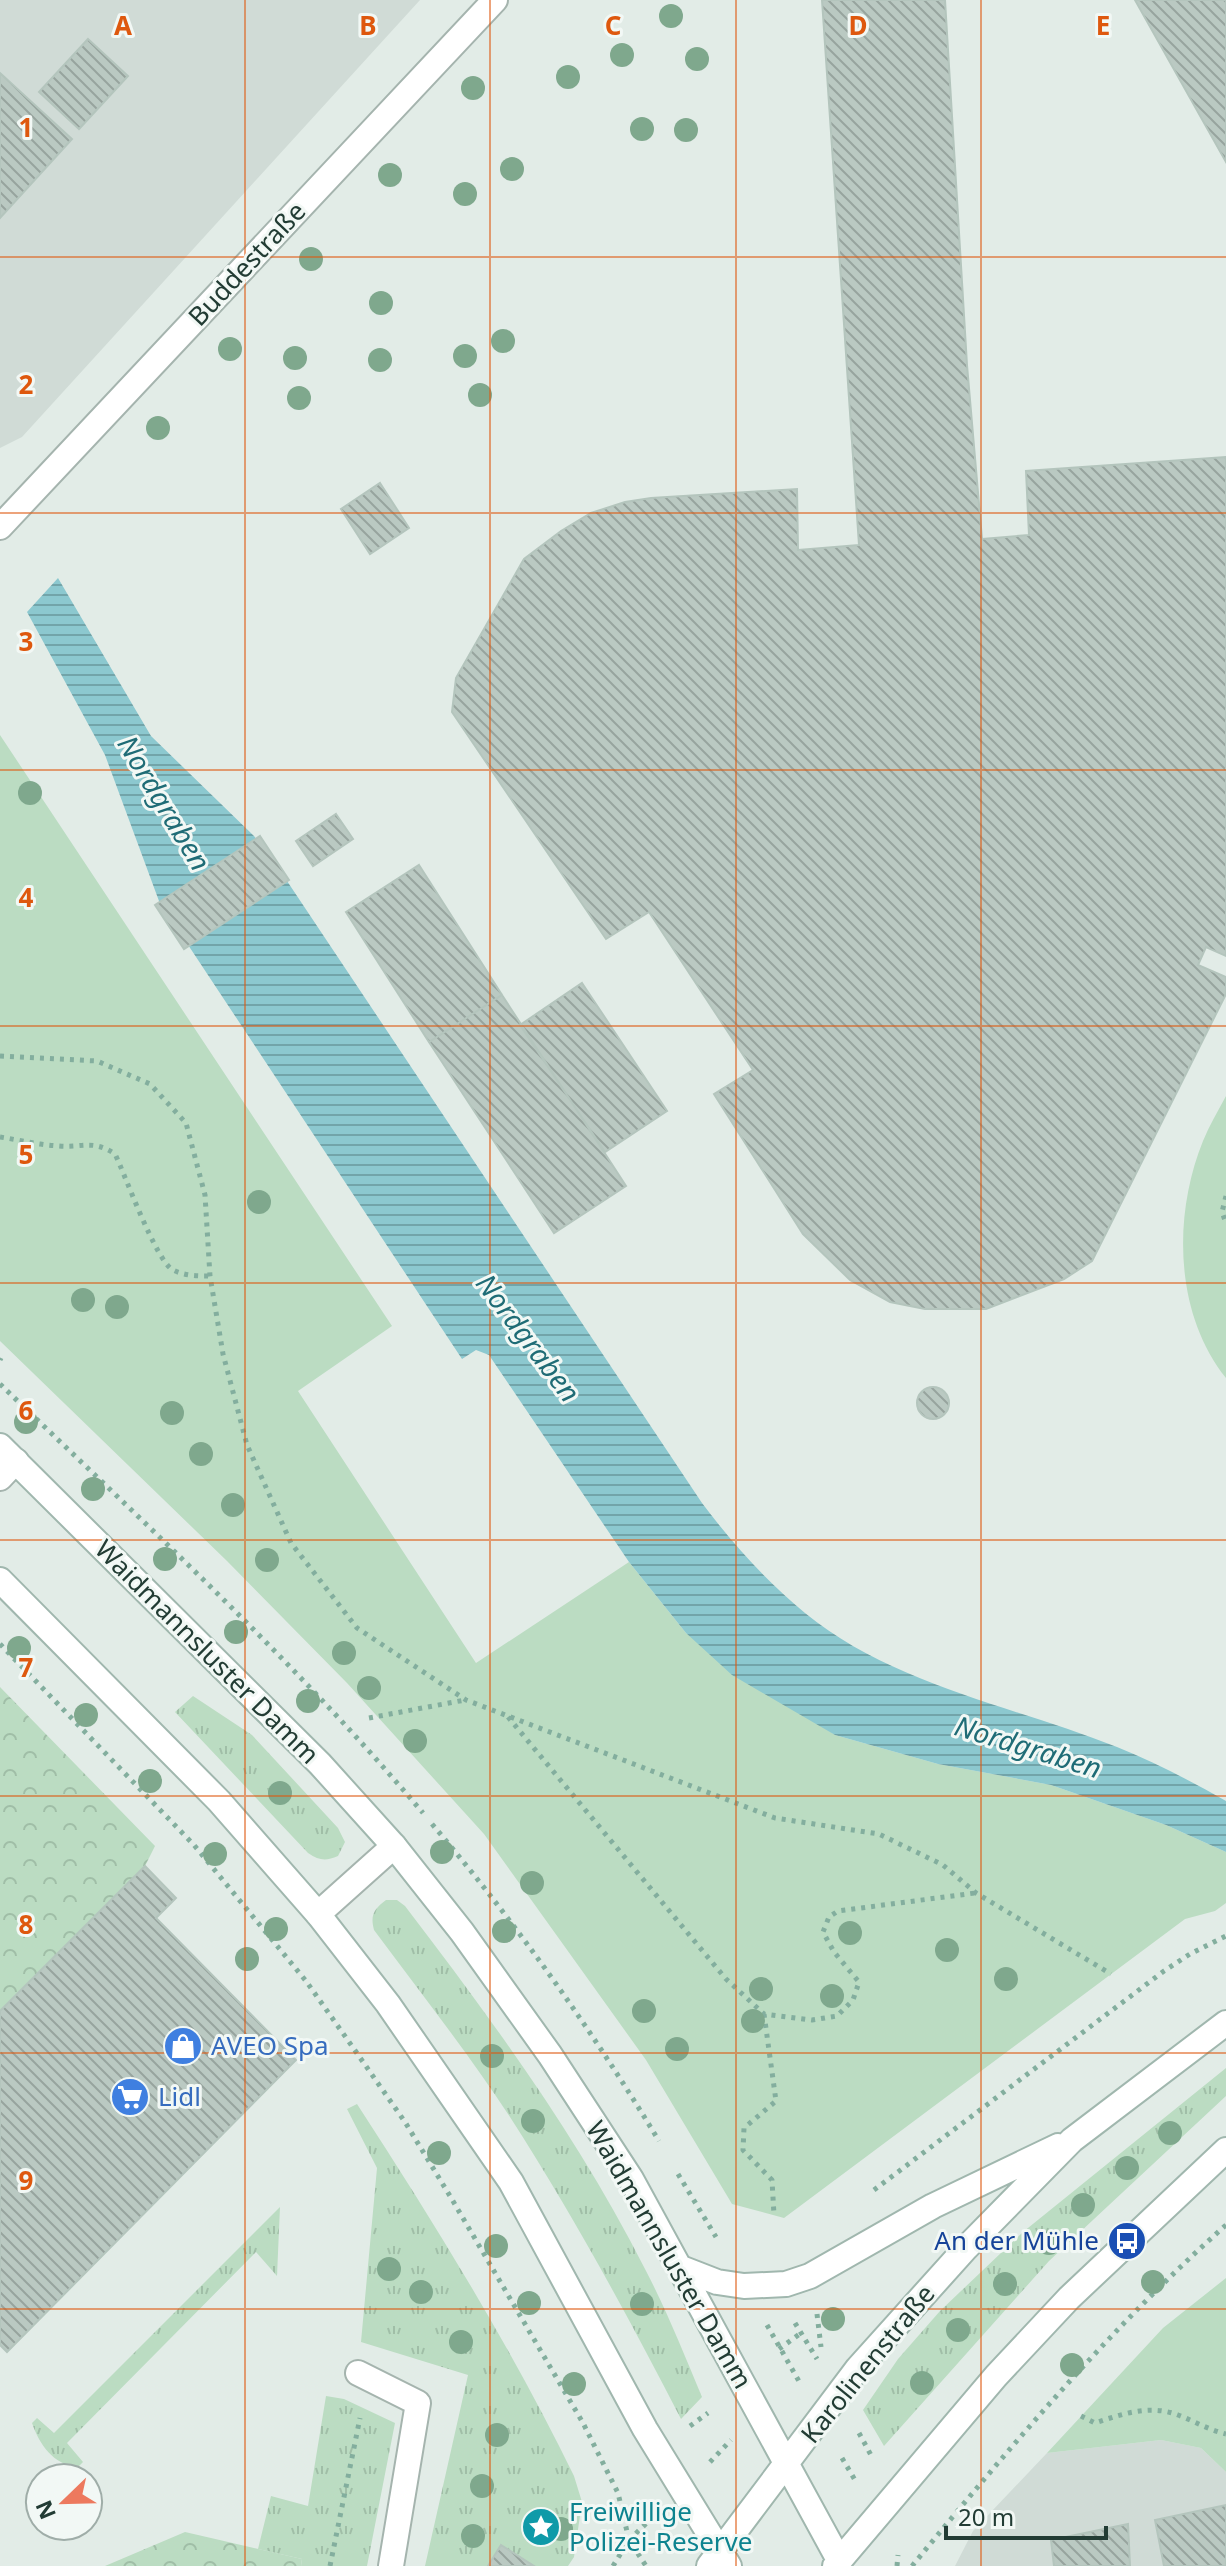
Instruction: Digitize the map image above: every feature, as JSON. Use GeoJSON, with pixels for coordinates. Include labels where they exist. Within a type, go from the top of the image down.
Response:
{"type":"FeatureCollection","features":[{"type":"Feature","properties":{"kind":"main road","name":"Buddestraße"},"geometry":{"type":"LineString","coordinates":[[0,527],[495,0]]}},
{"type":"Feature","properties":{"kind":"main road","name":"Waidmannsluster Damm"},"geometry":{"type":"LineString","coordinates":[[5,1462],[320,1764],[394,1846],[462,1932],[550,2055],[631,2179],[839,2564]]}},
{"type":"Feature","properties":{"kind":"main road"},"geometry":{"type":"LineString","coordinates":[[0,1580],[219,1801],[318,1914],[388,2004],[511,2182],[720,2561]]}},
{"type":"Feature","properties":{"kind":"main road"},"geometry":{"type":"LineString","coordinates":[[318,1914],[394,1846]]}},
{"type":"Feature","properties":{"kind":"main road","name":"Karolinenstraße"},"geometry":{"type":"LineString","coordinates":[[720,2561],[858,2368],[919,2299],[1072,2140],[1226,2023]]}},
{"type":"Feature","properties":{"kind":"main road"},"geometry":{"type":"LineString","coordinates":[[681,2268],[717,2282],[744,2286],[786,2284],[810,2276],[933,2206],[1072,2140]]}},
{"type":"Feature","properties":{"kind":"main road"},"geometry":{"type":"LineString","coordinates":[[839,2564],[996,2376],[1058,2309],[1226,2150]]}},
{"type":"Feature","properties":{"kind":"main road"},"geometry":{"type":"LineString","coordinates":[[363,2375],[418,2403],[391,2566]]}},
{"type":"Feature","properties":{"kind":"path"},"geometry":{"type":"LineString","coordinates":[[0,1056],[97,1061],[150,1084],[186,1123],[205,1195],[210,1276],[223,1354],[247,1445],[291,1543],[357,1628],[466,1700],[775,1818],[879,1834],[943,1865],[976,1893],[1111,1974]]}},
{"type":"Feature","properties":{"kind":"path"},"geometry":{"type":"LineString","coordinates":[[0,1137],[61,1147],[101,1145],[115,1154],[154,1244],[171,1270],[191,1276],[210,1276]]}},
{"type":"Feature","properties":{"kind":"path"},"geometry":{"type":"LineString","coordinates":[[1226,1196],[1222,1212],[1226,1223]]}},
{"type":"Feature","properties":{"kind":"path"},"geometry":{"type":"LineString","coordinates":[[0,1644],[194,1845],[306,1981],[347,2039],[405,2122],[583,2423],[618,2493],[629,2540],[646,2566]]}},
{"type":"Feature","properties":{"kind":"path"},"geometry":{"type":"LineString","coordinates":[[369,1718],[466,1700]]}},
{"type":"Feature","properties":{"kind":"path"},"geometry":{"type":"LineString","coordinates":[[507,1715],[726,1979],[764,2014],[812,2020],[837,2016],[853,2000],[859,1982],[834,1952],[823,1932],[829,1917],[838,1911],[976,1893]]}},
{"type":"Feature","properties":{"kind":"path"},"geometry":{"type":"LineString","coordinates":[[862,2199],[1164,1971],[1226,1936]]}},
{"type":"Feature","properties":{"kind":"path"},"geometry":{"type":"LineString","coordinates":[[764,2014],[776,2101],[744,2128],[743,2150],[772,2180],[774,2215]]}},
{"type":"Feature","properties":{"kind":"path"},"geometry":{"type":"LineString","coordinates":[[912,2566],[1032,2421],[1226,2225]]}},
{"type":"Feature","properties":{"kind":"path"},"geometry":{"type":"LineString","coordinates":[[789,2384],[822,2346],[816,2306]]}},
{"type":"Feature","properties":{"kind":"path"},"geometry":{"type":"LineString","coordinates":[[792,2319],[823,2369]]}},
{"type":"Feature","properties":{"kind":"path"},"geometry":{"type":"LineString","coordinates":[[769,2329],[804,2391]]}},
{"type":"Feature","properties":{"kind":"path"},"geometry":{"type":"LineString","coordinates":[[773,2354],[801,2333]]}},
{"type":"Feature","properties":{"kind":"path"},"geometry":{"type":"LineString","coordinates":[[330,2566],[363,2375]]}},
{"type":"Feature","properties":{"kind":"path"},"geometry":{"type":"LineString","coordinates":[[1081,2416],[1095,2423],[1133,2411],[1153,2410],[1176,2414],[1226,2434]]}},
{"type":"Feature","properties":{"kind":"path"},"geometry":{"type":"LineString","coordinates":[[686,2429],[708,2413]]}},
{"type":"Feature","properties":{"kind":"path"},"geometry":{"type":"LineString","coordinates":[[855,2425],[872,2457]]}},
{"type":"Feature","properties":{"kind":"path"},"geometry":{"type":"LineString","coordinates":[[613,2566],[629,2540]]}},
{"type":"Feature","properties":{"kind":"shaded area"},"geometry":{"type":"Polygon","coordinates":[[[0,0],[420,0],[22,437],[0,448],[0,0]]]}},
{"type":"Feature","properties":{"kind":"shaded area"},"geometry":{"type":"Polygon","coordinates":[[[1161,2440],[1201,2448],[1226,2472],[1226,2566],[955,2566],[973,2531],[1047,2453],[1161,2440]]]}},
{"type":"Feature","properties":{"kind":"green space"},"geometry":{"type":"Polygon","coordinates":[[[0,735],[392,1326],[298,1391],[476,1663],[629,1562],[686,1633],[835,1735],[938,1764],[1051,1785],[1166,1825],[1226,1852],[1226,1903],[1215,1911],[1185,1919],[784,2218],[732,2204],[646,2060],[484,1834],[347,1683],[227,1561],[0,1341],[0,735]]]}},
{"type":"Feature","properties":{"kind":"green space"},"geometry":{"type":"Polygon","coordinates":[[[1226,1096],[1226,1378],[1196,1324],[1188,1294],[1183,1231],[1193,1170],[1205,1135],[1226,1096]]]}},
{"type":"Feature","properties":{"kind":"green space"},"geometry":{"type":"Polygon","coordinates":[[[0,1687],[155,1846],[145,1866],[0,2011],[0,1687]]]}},
{"type":"Feature","properties":{"kind":"green space"},"geometry":{"type":"Polygon","coordinates":[[[193,1696],[252,1735],[338,1828],[345,1842],[338,1856],[323,1859],[308,1853],[175,1712],[193,1696]]]}},
{"type":"Feature","properties":{"kind":"green space"},"geometry":{"type":"Polygon","coordinates":[[[386,1900],[397,1900],[405,1906],[470,1993],[563,2127],[619,2221],[661,2301],[702,2397],[681,2419],[599,2266],[510,2117],[374,1930],[374,1913],[386,1900]]]}},
{"type":"Feature","properties":{"kind":"green space"},"geometry":{"type":"Polygon","coordinates":[[[1226,2068],[1226,2096],[1049,2261],[884,2446],[863,2410],[898,2359],[940,2311],[1023,2232],[1226,2068]]]}},
{"type":"Feature","properties":{"kind":"green space"},"geometry":{"type":"Polygon","coordinates":[[[357,2104],[471,2287],[574,2476],[582,2502],[574,2557],[568,2566],[425,2566],[468,2375],[361,2342],[377,2168],[347,2109],[357,2104]]]}},
{"type":"Feature","properties":{"kind":"green space"},"geometry":{"type":"Polygon","coordinates":[[[280,2207],[277,2276],[256,2252],[67,2443],[83,2462],[61,2462],[54,2458],[43,2446],[32,2423],[37,2418],[54,2433],[280,2207]]]}},
{"type":"Feature","properties":{"kind":"green space"},"geometry":{"type":"Polygon","coordinates":[[[1226,2278],[1226,2472],[1201,2448],[1161,2440],[1047,2453],[1163,2328],[1226,2278]]]}},
{"type":"Feature","properties":{"kind":"green space"},"geometry":{"type":"Polygon","coordinates":[[[326,2396],[344,2399],[395,2423],[367,2566],[301,2566],[302,2559],[258,2549],[271,2496],[308,2506],[326,2396]]]}},
{"type":"Feature","properties":{"kind":"green space"},"geometry":{"type":"Polygon","coordinates":[[[185,2532],[302,2559],[301,2566],[105,2566],[185,2532]]]}},
{"type":"Feature","properties":{"kind":"water","name":"Nordgraben"},"geometry":{"type":"Polygon","coordinates":[[[58,578],[151,736],[254,836],[273,860],[702,1503],[750,1561],[805,1613],[839,1638],[876,1659],[955,1692],[1117,1747],[1226,1801],[1226,1852],[1166,1825],[1051,1785],[938,1764],[835,1735],[732,1675],[686,1633],[629,1562],[489,1355],[476,1350],[462,1359],[159,901],[105,755],[27,612],[58,578]]]}},
{"type":"Feature","properties":{"kind":"building"},"geometry":{"type":"Polygon","coordinates":[[[822,0],[945,0],[967,365],[982,539],[1029,535],[1026,471],[1226,457],[1226,956],[1206,947],[1198,965],[1226,977],[1226,994],[1092,1261],[1064,1279],[986,1309],[925,1309],[890,1302],[850,1280],[803,1234],[714,1094],[753,1070],[649,912],[606,939],[452,712],[456,678],[524,559],[591,513],[625,502],[651,498],[797,489],[798,550],[859,545],[822,0]]]}},
{"type":"Feature","properties":{"kind":"building"},"geometry":{"type":"Polygon","coordinates":[[[1135,0],[1226,0],[1226,162],[1135,0]]]}},
{"type":"Feature","properties":{"kind":"building"},"geometry":{"type":"Polygon","coordinates":[[[88,39],[128,76],[79,129],[39,92],[88,39]]]}},
{"type":"Feature","properties":{"kind":"building"},"geometry":{"type":"Polygon","coordinates":[[[0,73],[72,139],[0,218],[0,73]]]}},
{"type":"Feature","properties":{"kind":"building"},"geometry":{"type":"Polygon","coordinates":[[[380,483],[409,528],[370,554],[341,509],[380,483]]]}},
{"type":"Feature","properties":{"kind":"building"},"geometry":{"type":"Polygon","coordinates":[[[336,814],[353,839],[313,866],[296,841],[336,814]]]}},
{"type":"Feature","properties":{"kind":"building"},"geometry":{"type":"Polygon","coordinates":[[[260,836],[289,880],[184,949],[155,905],[260,836]]]}},
{"type":"Feature","properties":{"kind":"building"},"geometry":{"type":"Polygon","coordinates":[[[419,865],[502,995],[429,1042],[346,912],[419,865]]]}},
{"type":"Feature","properties":{"kind":"building"},"geometry":{"type":"Polygon","coordinates":[[[582,983],[667,1111],[605,1152],[520,1025],[582,983]]]}},
{"type":"Feature","properties":{"kind":"building"},"geometry":{"type":"Polygon","coordinates":[[[502,995],[626,1186],[554,1233],[429,1042],[502,995]]]}},
{"type":"Feature","properties":{"kind":"building"},"geometry":{"type":"Polygon","coordinates":[[[933,1387],[944,1392],[949,1403],[944,1414],[933,1419],[922,1414],[917,1403],[922,1392],[933,1387]]]}},
{"type":"Feature","properties":{"kind":"building","name":"Lidl"},"geometry":{"type":"Polygon","coordinates":[[[145,1866],[176,1898],[156,1918],[296,2060],[7,2352],[0,2345],[0,2011],[145,1866]]]}},
{"type":"Feature","properties":{"kind":"building"},"geometry":{"type":"Polygon","coordinates":[[[1226,2505],[1226,2566],[1164,2566],[1155,2520],[1226,2505]]]}},
{"type":"Feature","properties":{"kind":"building"},"geometry":{"type":"Polygon","coordinates":[[[1128,2524],[1130,2566],[1054,2566],[1051,2540],[1128,2524]]]}},
{"type":"Feature","properties":{"kind":"building"},"geometry":{"type":"Polygon","coordinates":[[[501,2545],[534,2566],[488,2566],[501,2545]]]}},
{"type":"Feature","properties":{"kind":"place","name":"AVEO Spa"},"geometry":{"type":"Point","coordinates":[183,2046]}},
{"type":"Feature","properties":{"kind":"place","name":"Lidl"},"geometry":{"type":"Point","coordinates":[130,2097]}},
{"type":"Feature","properties":{"kind":"place","name":"An der Mühle"},"geometry":{"type":"Point","coordinates":[1127,2241]}},
{"type":"Feature","properties":{"kind":"place","name":"Freiwillige Polizei-Reserve"},"geometry":{"type":"Point","coordinates":[541,2527]}}]}
